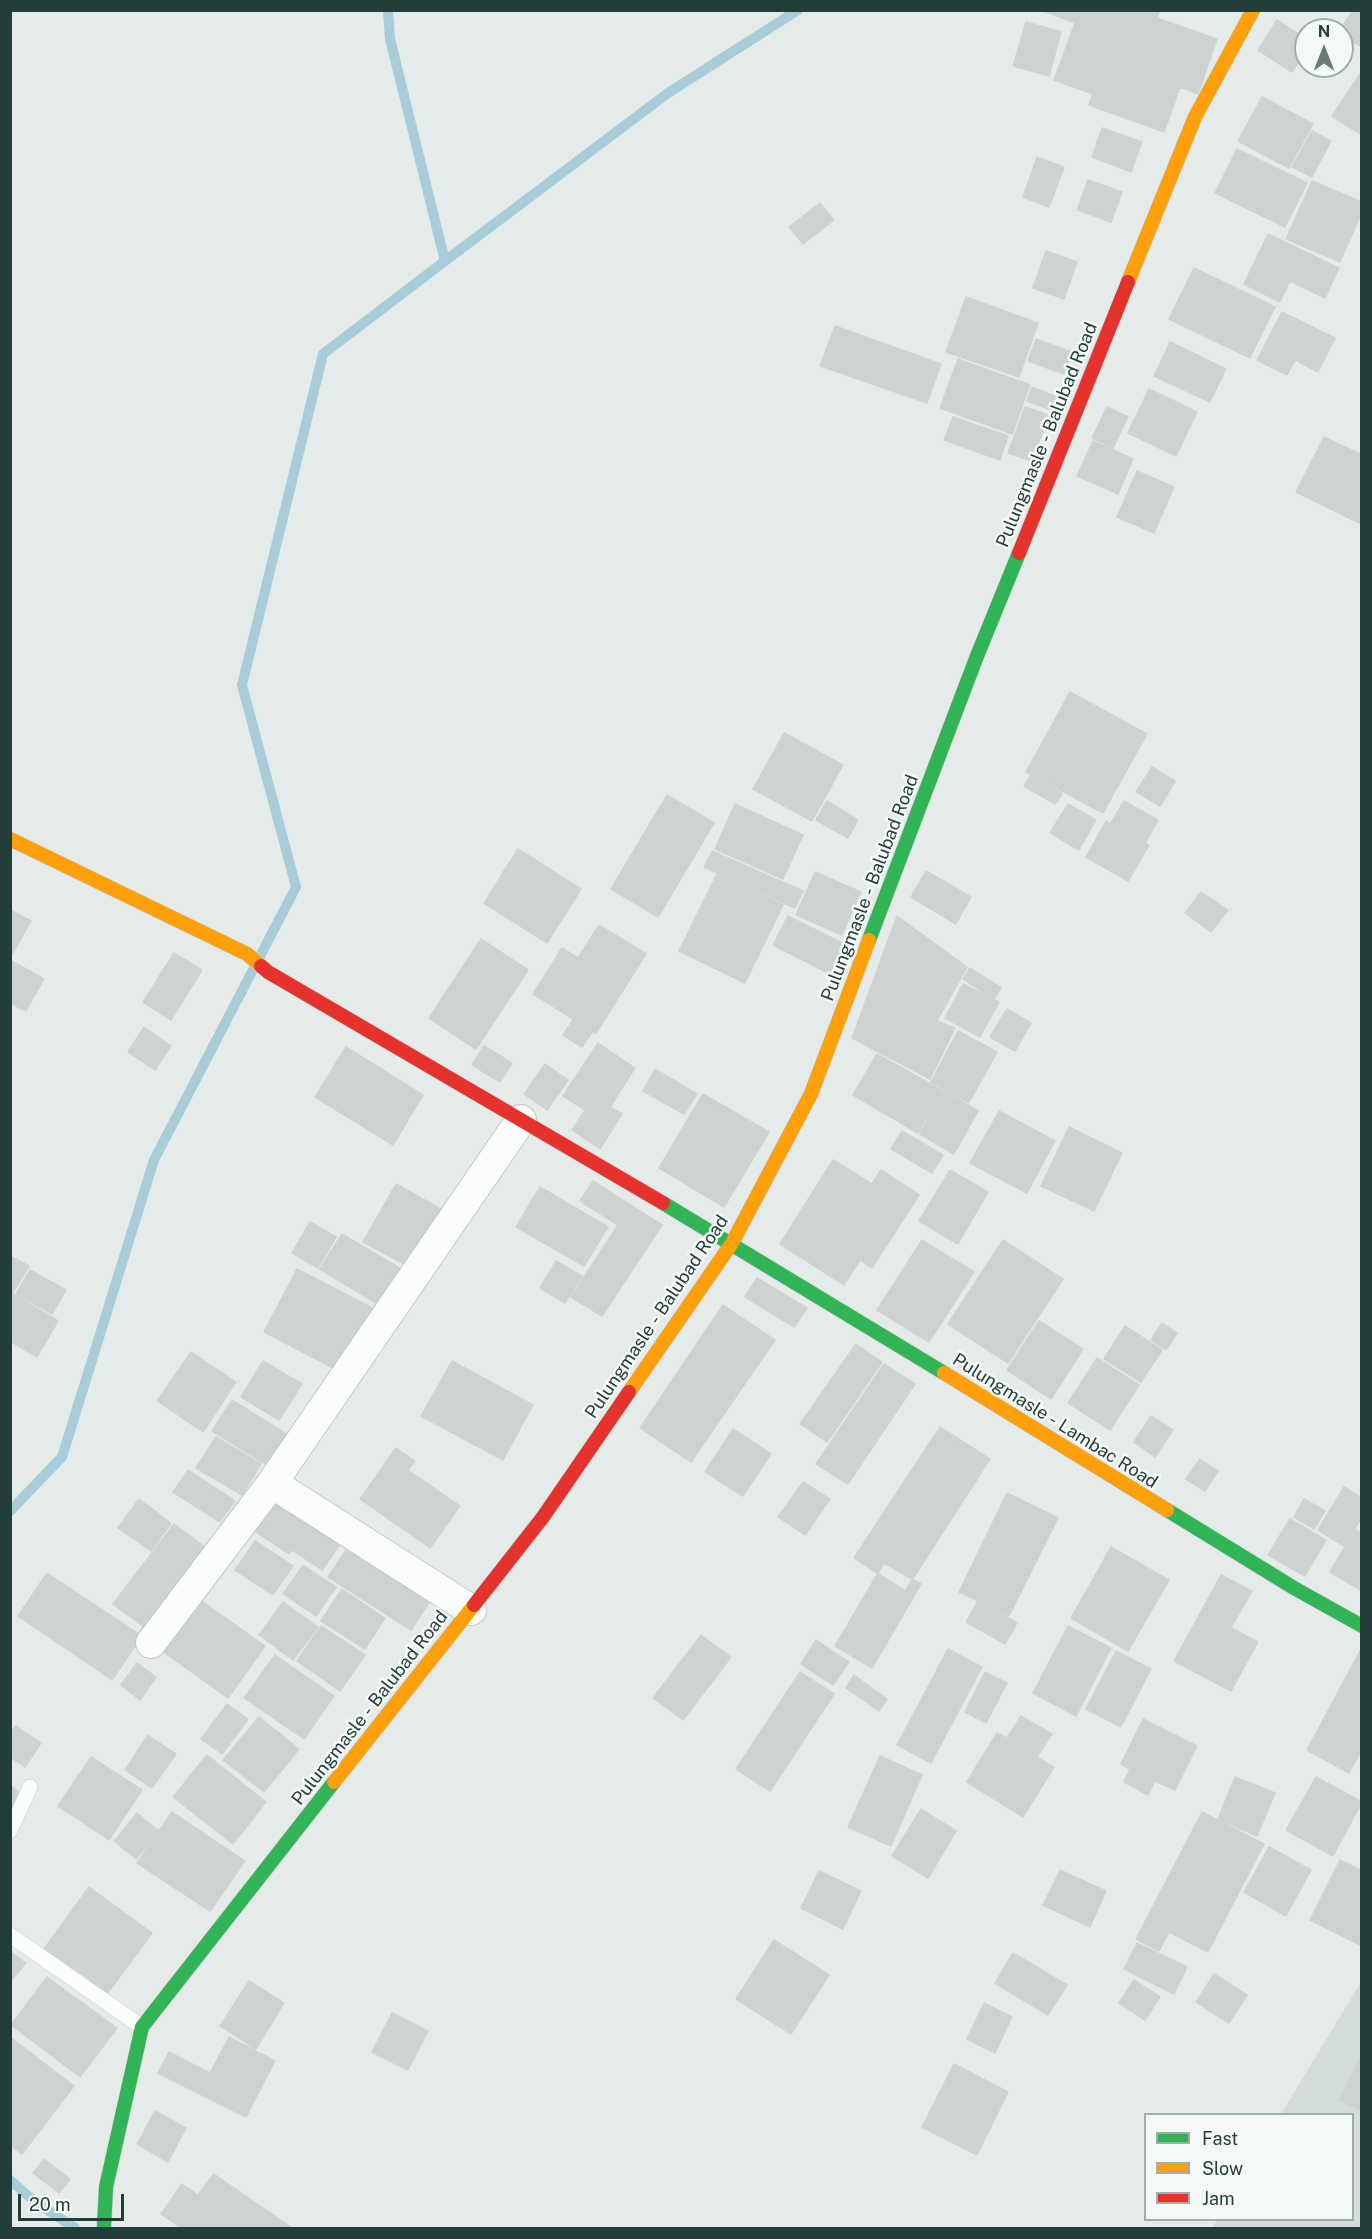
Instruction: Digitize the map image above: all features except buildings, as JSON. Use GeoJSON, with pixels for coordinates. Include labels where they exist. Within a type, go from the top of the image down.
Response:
{"type":"FeatureCollection","features":[{"type":"Feature","properties":{"kind":"street","name":"Pulungmasle - Balubad Road"},"geometry":{"type":"LineString","coordinates":[[104,2229],[106,2187],[142,2027],[543,1516],[732,1243],[811,1094],[977,656],[1191,128],[1253,10]]}},
{"type":"Feature","properties":{"kind":"street","name":"Pulungmasle - Lambac Road"},"geometry":{"type":"LineString","coordinates":[[10,839],[247,954],[268,972],[732,1243],[1284,1582],[1362,1626]]}},
{"type":"Feature","properties":{"kind":"street"},"geometry":{"type":"LineString","coordinates":[[151,1643],[272,1483],[521,1120]]}},
{"type":"Feature","properties":{"kind":"street"},"geometry":{"type":"LineString","coordinates":[[272,1483],[471,1610]]}},
{"type":"Feature","properties":{"kind":"lane"},"geometry":{"type":"LineString","coordinates":[[10,1831],[30,1788]]}},
{"type":"Feature","properties":{"kind":"lane"},"geometry":{"type":"LineString","coordinates":[[10,1935],[142,2027]]}},
{"type":"Feature","properties":{"kind":"shaded area"},"geometry":{"type":"Polygon","coordinates":[[[1361,1982],[1361,2228],[1212,2228],[1216,2221],[1354,2221],[1354,2113],[1282,2113],[1361,1982]]]}},
{"type":"Feature","properties":{"kind":"waterway"},"geometry":{"type":"LineString","coordinates":[[10,1511],[62,1457],[154,1160],[296,887],[242,685],[323,354],[445,261],[390,39],[388,10]]}},
{"type":"Feature","properties":{"kind":"waterway"},"geometry":{"type":"LineString","coordinates":[[445,261],[668,93],[798,10]]}},
{"type":"Feature","properties":{"kind":"waterway"},"geometry":{"type":"LineString","coordinates":[[10,2180],[34,2201],[75,2228]]}},
{"type":"Feature","properties":{"kind":"traffic: fast"},"geometry":{"type":"LineString","coordinates":[[869,940],[977,656],[1019,553]]}},
{"type":"Feature","properties":{"kind":"traffic: fast"},"geometry":{"type":"LineString","coordinates":[[663,1203],[944,1373]]}},
{"type":"Feature","properties":{"kind":"traffic: fast"},"geometry":{"type":"LineString","coordinates":[[1167,1510],[1294,1588],[1362,1626]]}},
{"type":"Feature","properties":{"kind":"traffic: fast"},"geometry":{"type":"LineString","coordinates":[[104,2228],[106,2187],[142,2027],[334,1782]]}},
{"type":"Feature","properties":{"kind":"traffic: slow"},"geometry":{"type":"LineString","coordinates":[[1128,282],[1195,117],[1253,10]]}},
{"type":"Feature","properties":{"kind":"traffic: slow"},"geometry":{"type":"LineString","coordinates":[[10,839],[247,954],[261,966]]}},
{"type":"Feature","properties":{"kind":"traffic: slow"},"geometry":{"type":"LineString","coordinates":[[629,1392],[732,1243],[811,1094],[869,940]]}},
{"type":"Feature","properties":{"kind":"traffic: slow"},"geometry":{"type":"LineString","coordinates":[[944,1373],[1167,1510]]}},
{"type":"Feature","properties":{"kind":"traffic: slow"},"geometry":{"type":"LineString","coordinates":[[334,1782],[474,1605]]}},
{"type":"Feature","properties":{"kind":"traffic: jam"},"geometry":{"type":"LineString","coordinates":[[1019,553],[1128,282]]}},
{"type":"Feature","properties":{"kind":"traffic: jam"},"geometry":{"type":"LineString","coordinates":[[261,966],[663,1203]]}},
{"type":"Feature","properties":{"kind":"traffic: jam"},"geometry":{"type":"LineString","coordinates":[[474,1605],[543,1517],[629,1392]]}}]}
